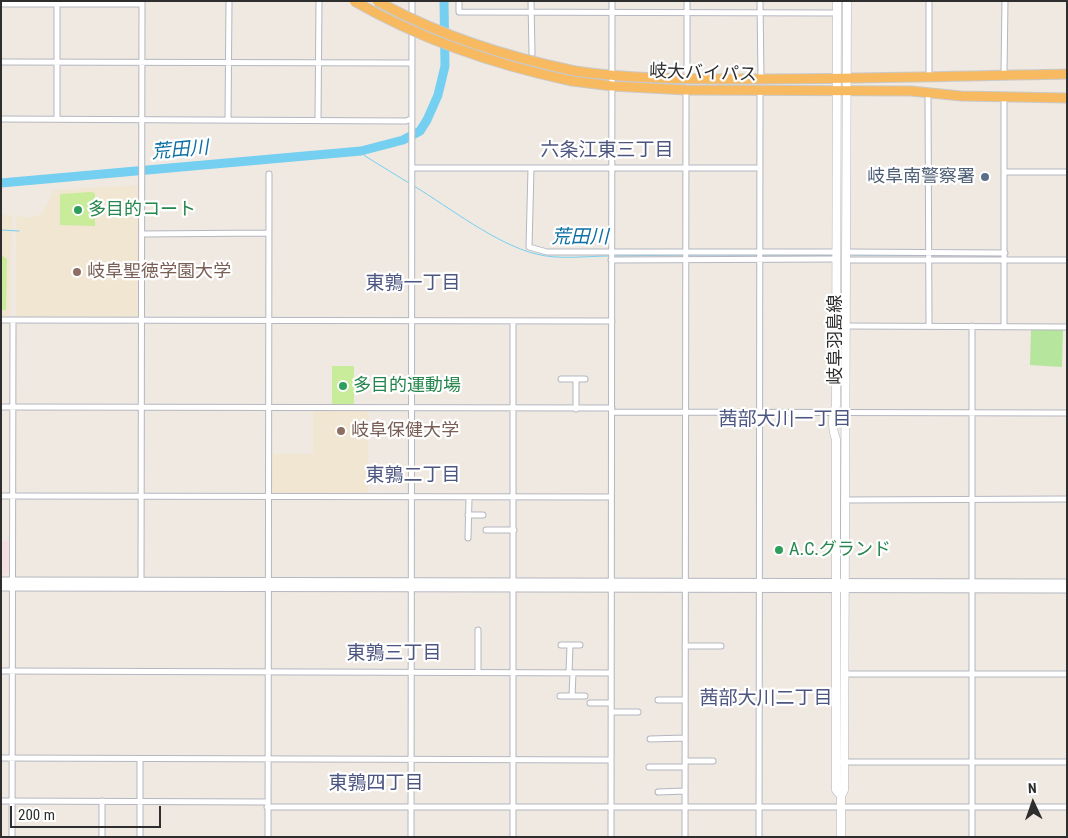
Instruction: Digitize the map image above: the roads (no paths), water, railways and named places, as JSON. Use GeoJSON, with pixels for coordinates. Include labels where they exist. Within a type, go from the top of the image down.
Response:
{"type":"FeatureCollection","features":[{"type":"Feature","properties":{"kind":"highway","name":"岐大バイパス"},"geometry":{"type":"LineString","coordinates":[[354,1],[448,47],[523,70],[572,81],[612,86],[686,90],[760,92],[911,91],[928,94],[1067,98]]}},
{"type":"Feature","properties":{"kind":"highway","name":"岐大バイパス"},"geometry":{"type":"LineString","coordinates":[[377,1],[403,16],[465,42],[507,55],[576,71],[612,76],[687,79],[846,79],[1004,73],[1067,74]]}},
{"type":"Feature","properties":{"kind":"main road","name":"岐阜羽島線"},"geometry":{"type":"LineString","coordinates":[[837,1],[836,406],[834,412],[836,790],[841,796]]}},
{"type":"Feature","properties":{"kind":"main road","name":"岐阜羽島線"},"geometry":{"type":"LineString","coordinates":[[841,837],[841,796],[844,790],[845,762],[847,1]]}},
{"type":"Feature","properties":{"kind":"street"},"geometry":{"type":"LineString","coordinates":[[228,120],[229,1]]}},
{"type":"Feature","properties":{"kind":"street"},"geometry":{"type":"LineString","coordinates":[[318,120],[319,1]]}},
{"type":"Feature","properties":{"kind":"street"},"geometry":{"type":"LineString","coordinates":[[411,837],[412,1]]}},
{"type":"Feature","properties":{"kind":"street"},"geometry":{"type":"LineString","coordinates":[[459,1],[459,12],[837,13]]}},
{"type":"Feature","properties":{"kind":"street"},"geometry":{"type":"LineString","coordinates":[[531,1],[532,54]]}},
{"type":"Feature","properties":{"kind":"street"},"geometry":{"type":"LineString","coordinates":[[611,837],[612,1]]}},
{"type":"Feature","properties":{"kind":"street"},"geometry":{"type":"LineString","coordinates":[[687,1],[687,79]]}},
{"type":"Feature","properties":{"kind":"street"},"geometry":{"type":"LineString","coordinates":[[760,1],[761,79]]}},
{"type":"Feature","properties":{"kind":"street"},"geometry":{"type":"LineString","coordinates":[[929,1],[929,76]]}},
{"type":"Feature","properties":{"kind":"street"},"geometry":{"type":"LineString","coordinates":[[1004,73],[1005,1]]}},
{"type":"Feature","properties":{"kind":"street"},"geometry":{"type":"LineString","coordinates":[[57,3],[57,119]]}},
{"type":"Feature","properties":{"kind":"street"},"geometry":{"type":"LineString","coordinates":[[1,4],[142,3],[141,581]]}},
{"type":"Feature","properties":{"kind":"street"},"geometry":{"type":"LineString","coordinates":[[1,62],[412,63]]}},
{"type":"Feature","properties":{"kind":"street"},"geometry":{"type":"LineString","coordinates":[[685,837],[686,90]]}},
{"type":"Feature","properties":{"kind":"street"},"geometry":{"type":"LineString","coordinates":[[759,837],[760,92]]}},
{"type":"Feature","properties":{"kind":"street"},"geometry":{"type":"LineString","coordinates":[[928,94],[929,326]]}},
{"type":"Feature","properties":{"kind":"street"},"geometry":{"type":"LineString","coordinates":[[1004,97],[1004,327]]}},
{"type":"Feature","properties":{"kind":"street"},"geometry":{"type":"LineString","coordinates":[[1,119],[412,122]]}},
{"type":"Feature","properties":{"kind":"street"},"geometry":{"type":"LineString","coordinates":[[412,168],[760,168]]}},
{"type":"Feature","properties":{"kind":"street"},"geometry":{"type":"LineString","coordinates":[[531,168],[529,247],[546,252],[611,256],[836,256]]}},
{"type":"Feature","properties":{"kind":"street"},"geometry":{"type":"LineString","coordinates":[[1004,172],[1067,172]]}},
{"type":"Feature","properties":{"kind":"street"},"geometry":{"type":"LineString","coordinates":[[268,837],[269,174]]}},
{"type":"Feature","properties":{"kind":"street"},"geometry":{"type":"LineString","coordinates":[[142,234],[269,233]]}},
{"type":"Feature","properties":{"kind":"street"},"geometry":{"type":"LineString","coordinates":[[846,256],[929,256],[1005,253]]}},
{"type":"Feature","properties":{"kind":"street"},"geometry":{"type":"LineString","coordinates":[[929,256],[1005,260],[1067,260]]}},
{"type":"Feature","properties":{"kind":"street"},"geometry":{"type":"LineString","coordinates":[[1,320],[612,321]]}},
{"type":"Feature","properties":{"kind":"street"},"geometry":{"type":"LineString","coordinates":[[12,837],[13,320]]}},
{"type":"Feature","properties":{"kind":"street"},"geometry":{"type":"LineString","coordinates":[[513,321],[515,409],[513,837]]}},
{"type":"Feature","properties":{"kind":"street"},"geometry":{"type":"LineString","coordinates":[[846,326],[1067,327]]}},
{"type":"Feature","properties":{"kind":"street"},"geometry":{"type":"LineString","coordinates":[[972,326],[972,837]]}},
{"type":"Feature","properties":{"kind":"street"},"geometry":{"type":"LineString","coordinates":[[561,378],[585,379]]}},
{"type":"Feature","properties":{"kind":"street"},"geometry":{"type":"LineString","coordinates":[[576,379],[576,409]]}},
{"type":"Feature","properties":{"kind":"street"},"geometry":{"type":"LineString","coordinates":[[1,407],[576,409],[685,412],[1067,412]]}},
{"type":"Feature","properties":{"kind":"street"},"geometry":{"type":"LineString","coordinates":[[1,496],[611,498]]}},
{"type":"Feature","properties":{"kind":"street"},"geometry":{"type":"LineString","coordinates":[[468,538],[469,498]]}},
{"type":"Feature","properties":{"kind":"street"},"geometry":{"type":"LineString","coordinates":[[845,500],[1067,499]]}},
{"type":"Feature","properties":{"kind":"street"},"geometry":{"type":"LineString","coordinates":[[468,515],[483,515]]}},
{"type":"Feature","properties":{"kind":"street"},"geometry":{"type":"LineString","coordinates":[[486,530],[514,530]]}},
{"type":"Feature","properties":{"kind":"street"},"geometry":{"type":"LineString","coordinates":[[1,581],[13,584],[685,586],[972,586],[1067,584]]}},
{"type":"Feature","properties":{"kind":"street"},"geometry":{"type":"LineString","coordinates":[[1,587],[13,584],[141,581],[268,584]]}},
{"type":"Feature","properties":{"kind":"street"},"geometry":{"type":"LineString","coordinates":[[972,586],[1067,589]]}},
{"type":"Feature","properties":{"kind":"street"},"geometry":{"type":"LineString","coordinates":[[478,630],[478,672]]}},
{"type":"Feature","properties":{"kind":"street"},"geometry":{"type":"LineString","coordinates":[[561,645],[580,645]]}},
{"type":"Feature","properties":{"kind":"street"},"geometry":{"type":"LineString","coordinates":[[570,645],[572,696]]}},
{"type":"Feature","properties":{"kind":"street"},"geometry":{"type":"LineString","coordinates":[[685,646],[720,646]]}},
{"type":"Feature","properties":{"kind":"street"},"geometry":{"type":"LineString","coordinates":[[1,671],[611,673]]}},
{"type":"Feature","properties":{"kind":"street"},"geometry":{"type":"LineString","coordinates":[[845,674],[1067,674]]}},
{"type":"Feature","properties":{"kind":"street"},"geometry":{"type":"LineString","coordinates":[[560,696],[586,696]]}},
{"type":"Feature","properties":{"kind":"street"},"geometry":{"type":"LineString","coordinates":[[658,700],[685,700]]}},
{"type":"Feature","properties":{"kind":"street"},"geometry":{"type":"LineString","coordinates":[[590,704],[611,704]]}},
{"type":"Feature","properties":{"kind":"street"},"geometry":{"type":"LineString","coordinates":[[611,712],[638,712]]}},
{"type":"Feature","properties":{"kind":"street"},"geometry":{"type":"LineString","coordinates":[[650,739],[685,738]]}},
{"type":"Feature","properties":{"kind":"street"},"geometry":{"type":"LineString","coordinates":[[1,758],[611,760]]}},
{"type":"Feature","properties":{"kind":"street"},"geometry":{"type":"LineString","coordinates":[[140,759],[140,837]]}},
{"type":"Feature","properties":{"kind":"street"},"geometry":{"type":"LineString","coordinates":[[685,761],[713,761]]}},
{"type":"Feature","properties":{"kind":"street"},"geometry":{"type":"LineString","coordinates":[[836,762],[1067,762]]}},
{"type":"Feature","properties":{"kind":"street"},"geometry":{"type":"LineString","coordinates":[[649,767],[685,767]]}},
{"type":"Feature","properties":{"kind":"street"},"geometry":{"type":"LineString","coordinates":[[658,792],[685,791]]}},
{"type":"Feature","properties":{"kind":"street"},"geometry":{"type":"LineString","coordinates":[[1,801],[513,808],[1067,807]]}},
{"type":"Feature","properties":{"kind":"street"},"geometry":{"type":"LineString","coordinates":[[102,801],[102,837]]}},
{"type":"Feature","properties":{"kind":"waterway","name":"荒田川"},"geometry":{"type":"LineString","coordinates":[[1,183],[361,151],[403,140],[420,131],[438,95],[445,66],[444,1]]}},
{"type":"Feature","properties":{"kind":"waterway","name":"荒田川"},"geometry":{"type":"LineString","coordinates":[[361,151],[365,156],[409,183]]}},
{"type":"Feature","properties":{"kind":"waterway","name":"荒田川"},"geometry":{"type":"LineString","coordinates":[[414,186],[489,234],[521,249],[554,257],[610,256]]}},
{"type":"Feature","properties":{"kind":"waterway"},"geometry":{"type":"LineString","coordinates":[[1,230],[19,231]]}},
{"type":"Feature","properties":{"kind":"waterway","name":"荒田川"},"geometry":{"type":"LineString","coordinates":[[614,256],[685,255]]}},
{"type":"Feature","properties":{"kind":"waterway","name":"荒田川"},"geometry":{"type":"LineString","coordinates":[[689,255],[757,255]]}},
{"type":"Feature","properties":{"kind":"waterway","name":"荒田川"},"geometry":{"type":"LineString","coordinates":[[761,255],[828,255]]}},
{"type":"Feature","properties":{"kind":"waterway","name":"荒田川"},"geometry":{"type":"LineString","coordinates":[[853,255],[926,255]]}},
{"type":"Feature","properties":{"kind":"place","name":"岐阜南警察署"},"geometry":{"type":"Point","coordinates":[985,177]}},
{"type":"Feature","properties":{"kind":"place","name":"多目的コート"},"geometry":{"type":"Point","coordinates":[78,210]}},
{"type":"Feature","properties":{"kind":"place","name":"岐阜聖徳学園大学"},"geometry":{"type":"Point","coordinates":[77,272]}},
{"type":"Feature","properties":{"kind":"place","name":"多目的運動場"},"geometry":{"type":"Point","coordinates":[343,386]}},
{"type":"Feature","properties":{"kind":"place","name":"岐阜保健大学"},"geometry":{"type":"Point","coordinates":[341,431]}},
{"type":"Feature","properties":{"kind":"place","name":"A.C.グランド"},"geometry":{"type":"Point","coordinates":[779,550]}},
{"type":"Feature","properties":{"kind":"district","name":"六条江東三丁目"},"geometry":{"type":"Point","coordinates":[607,151]}},
{"type":"Feature","properties":{"kind":"district","name":"東鶉一丁目"},"geometry":{"type":"Point","coordinates":[413,284]}},
{"type":"Feature","properties":{"kind":"district","name":"茜部大川一丁目"},"geometry":{"type":"Point","coordinates":[785,420]}},
{"type":"Feature","properties":{"kind":"district","name":"東鶉二丁目"},"geometry":{"type":"Point","coordinates":[413,476]}},
{"type":"Feature","properties":{"kind":"district","name":"東鶉三丁目"},"geometry":{"type":"Point","coordinates":[394,654]}},
{"type":"Feature","properties":{"kind":"district","name":"茜部大川二丁目"},"geometry":{"type":"Point","coordinates":[766,699]}},
{"type":"Feature","properties":{"kind":"district","name":"東鶉四丁目"},"geometry":{"type":"Point","coordinates":[376,784]}}]}
